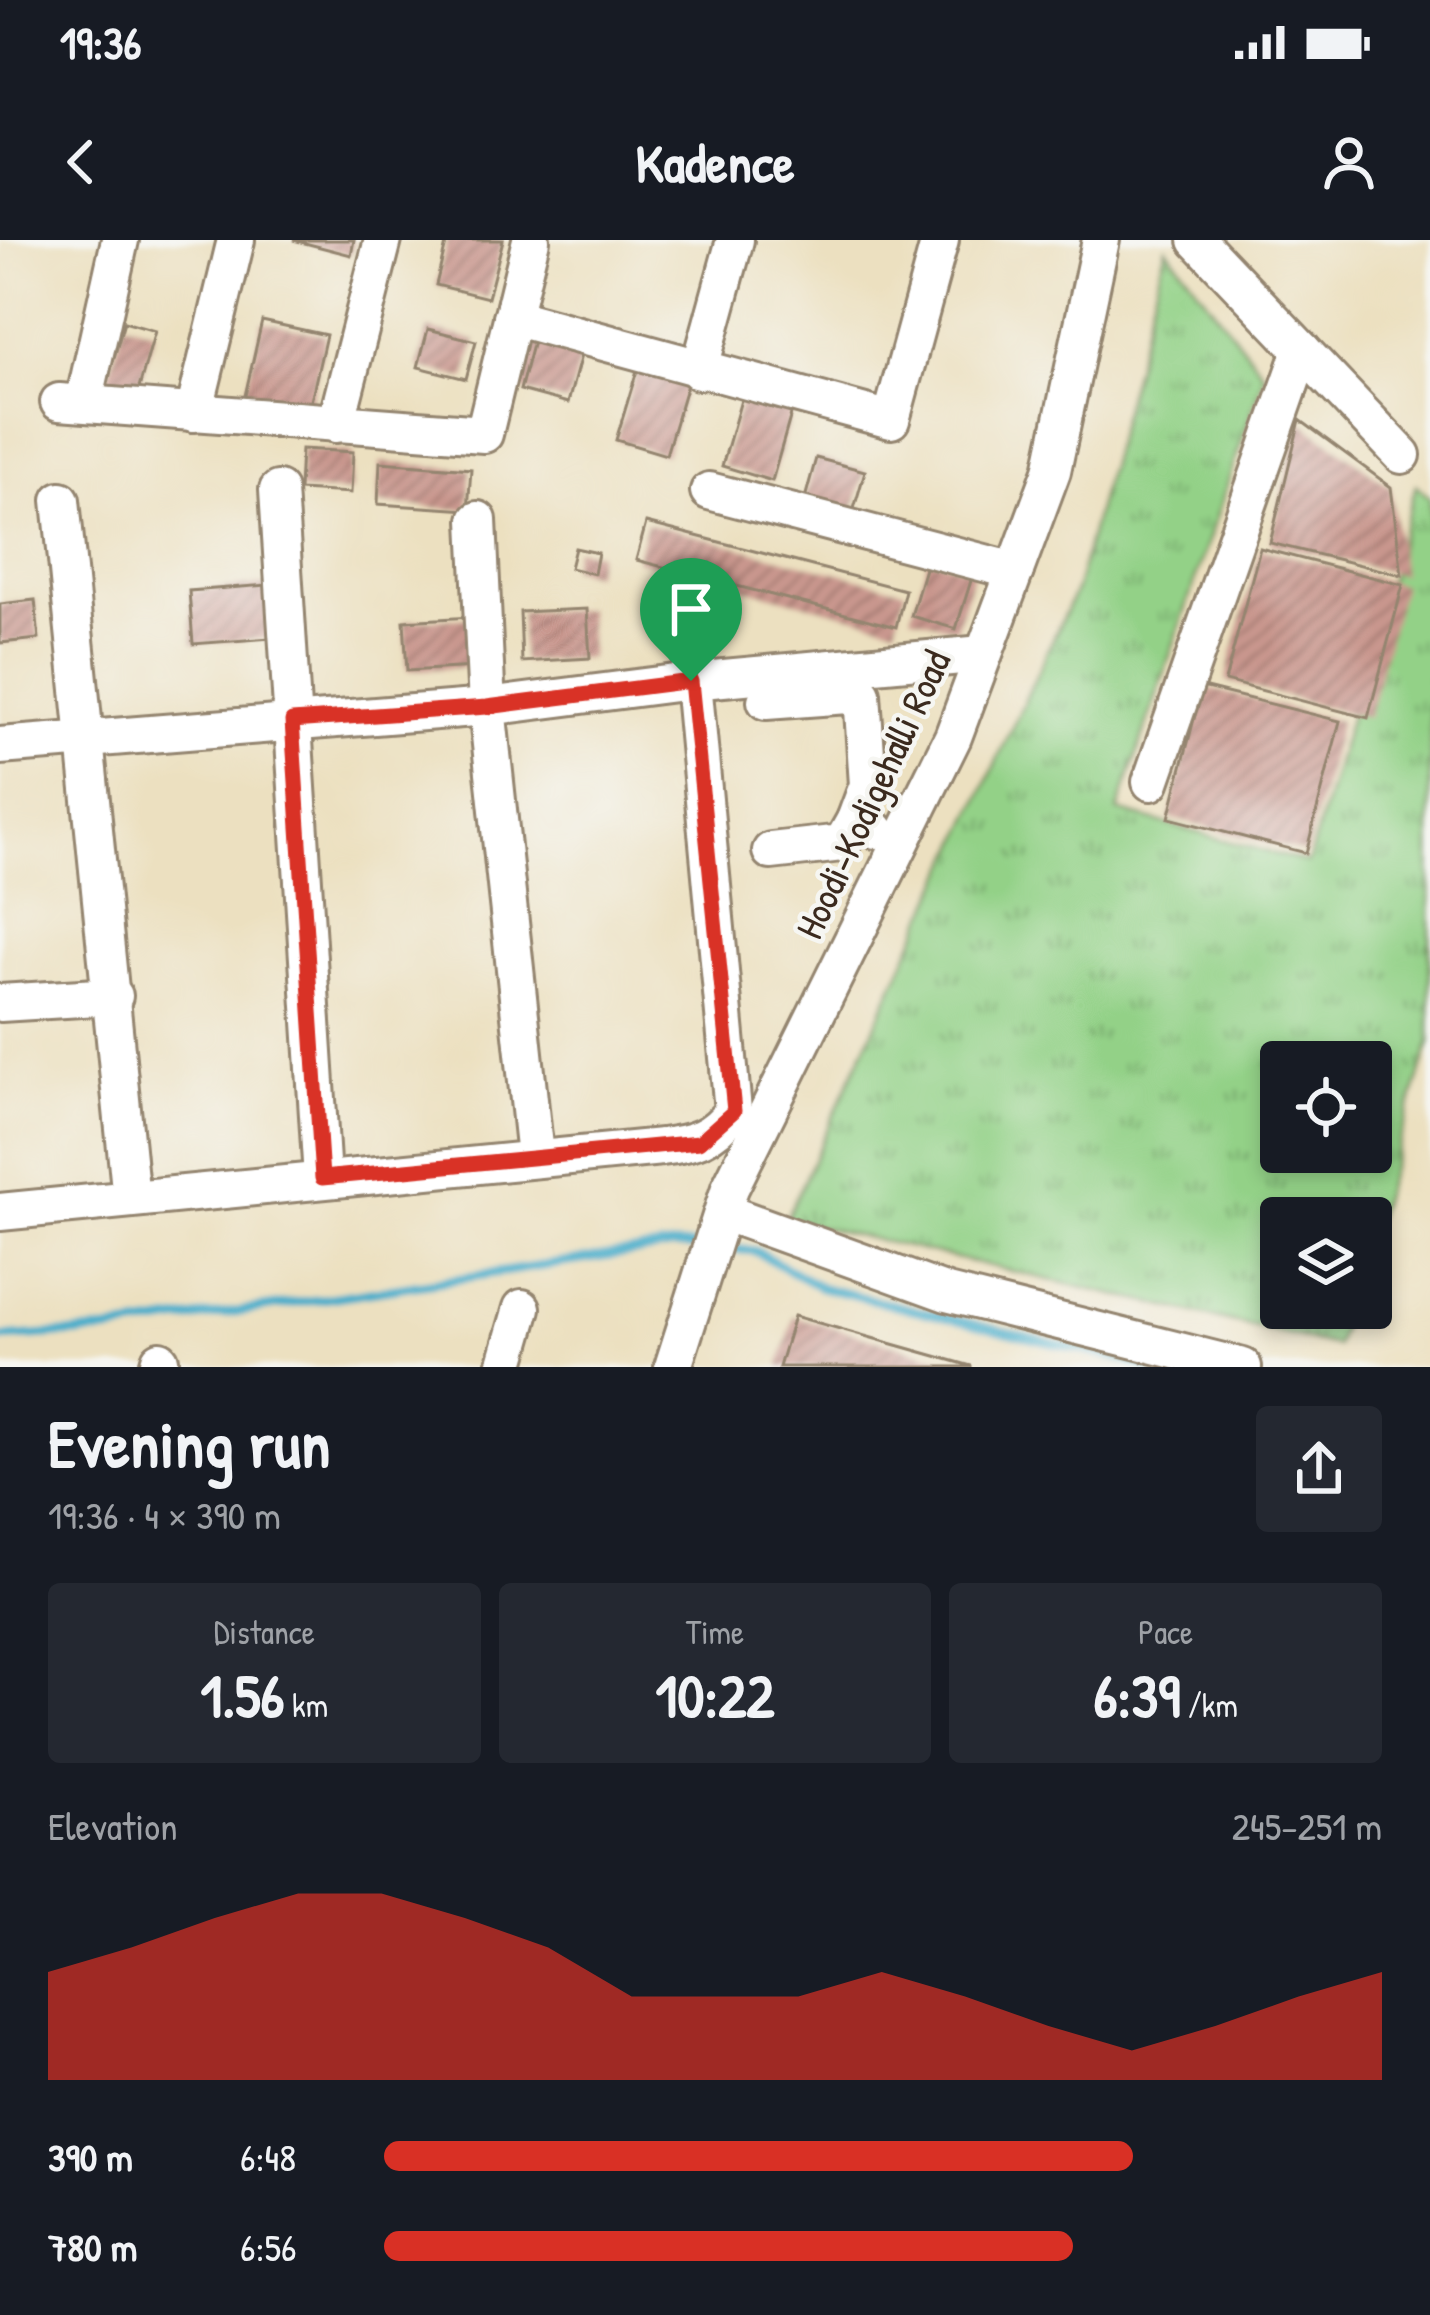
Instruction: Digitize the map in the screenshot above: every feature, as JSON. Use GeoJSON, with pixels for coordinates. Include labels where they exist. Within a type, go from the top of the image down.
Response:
{"type":"FeatureCollection","features":[{"type":"Feature","properties":{"kind":"street"},"geometry":{"type":"LineString","coordinates":[[121,240],[71,402],[484,434],[531,240]]}},
{"type":"Feature","properties":{"kind":"street"},"geometry":{"type":"LineString","coordinates":[[194,413],[236,240]]}},
{"type":"Feature","properties":{"kind":"street"},"geometry":{"type":"LineString","coordinates":[[336,424],[383,240]]}},
{"type":"Feature","properties":{"kind":"street"},"geometry":{"type":"LineString","coordinates":[[699,371],[735,240]]}},
{"type":"Feature","properties":{"kind":"street"},"geometry":{"type":"LineString","coordinates":[[512,317],[891,420],[940,240]]}},
{"type":"Feature","properties":{"kind":"street","name":"Hoodi-Kodigehalli Road"},"geometry":{"type":"LineString","coordinates":[[673,1367],[730,1188],[878,826],[953,737],[1052,471],[1100,240]]}},
{"type":"Feature","properties":{"kind":"street"},"geometry":{"type":"LineString","coordinates":[[1197,240],[1402,455]]}},
{"type":"Feature","properties":{"kind":"street"},"geometry":{"type":"LineString","coordinates":[[1151,782],[1302,350]]}},
{"type":"Feature","properties":{"kind":"street"},"geometry":{"type":"LineString","coordinates":[[278,490],[322,1178]]}},
{"type":"Feature","properties":{"kind":"street"},"geometry":{"type":"LineString","coordinates":[[709,491],[1015,571]]}},
{"type":"Feature","properties":{"kind":"street"},"geometry":{"type":"LineString","coordinates":[[61,500],[131,1199]]}},
{"type":"Feature","properties":{"kind":"street"},"geometry":{"type":"LineString","coordinates":[[478,520],[487,707],[535,1156]]}},
{"type":"Feature","properties":{"kind":"street"},"geometry":{"type":"LineString","coordinates":[[0,1212],[699,1142],[734,1111],[684,585]]}},
{"type":"Feature","properties":{"kind":"street"},"geometry":{"type":"LineString","coordinates":[[0,746],[487,707],[691,681],[983,654]]}},
{"type":"Feature","properties":{"kind":"street"},"geometry":{"type":"LineString","coordinates":[[766,700],[862,694],[868,785],[878,826],[842,843],[771,851]]}},
{"type":"Feature","properties":{"kind":"street"},"geometry":{"type":"LineString","coordinates":[[0,1004],[114,996]]}},
{"type":"Feature","properties":{"kind":"street"},"geometry":{"type":"LineString","coordinates":[[715,1236],[1243,1367]]}},
{"type":"Feature","properties":{"kind":"street"},"geometry":{"type":"LineString","coordinates":[[505,1367],[522,1308]]}},
{"type":"Feature","properties":{"kind":"green space"},"geometry":{"type":"Polygon","coordinates":[[[1166,247],[1264,374],[1118,811],[1308,863],[1416,485],[1430,498],[1430,1042],[1392,1165],[1392,1041],[1260,1041],[1260,1173],[1390,1173],[1382,1197],[1260,1197],[1260,1328],[786,1219],[1076,589],[1166,247]]]}},
{"type":"Feature","properties":{"kind":"green space"},"geometry":{"type":"Polygon","coordinates":[[[1262,1329],[1341,1329],[1336,1346],[1262,1329]]]}},
{"type":"Feature","properties":{"kind":"building"},"geometry":{"type":"Polygon","coordinates":[[[293,240],[354,240],[351,255],[293,240]]]}},
{"type":"Feature","properties":{"kind":"building"},"geometry":{"type":"Polygon","coordinates":[[[447,240],[503,240],[488,298],[436,285],[447,240]]]}},
{"type":"Feature","properties":{"kind":"building"},"geometry":{"type":"Polygon","coordinates":[[[262,321],[326,335],[308,414],[244,400],[262,321]]]}},
{"type":"Feature","properties":{"kind":"building"},"geometry":{"type":"Polygon","coordinates":[[[124,322],[155,331],[136,399],[105,390],[124,322]]]}},
{"type":"Feature","properties":{"kind":"building"},"geometry":{"type":"Polygon","coordinates":[[[428,329],[476,341],[466,379],[418,367],[428,329]]]}},
{"type":"Feature","properties":{"kind":"building"},"geometry":{"type":"Polygon","coordinates":[[[533,341],[581,355],[568,403],[520,390],[533,341]]]}},
{"type":"Feature","properties":{"kind":"building"},"geometry":{"type":"Polygon","coordinates":[[[638,367],[688,381],[666,455],[616,440],[638,367]]]}},
{"type":"Feature","properties":{"kind":"building"},"geometry":{"type":"Polygon","coordinates":[[[743,393],[793,407],[772,481],[722,466],[743,393]]]}},
{"type":"Feature","properties":{"kind":"building"},"geometry":{"type":"Polygon","coordinates":[[[1300,420],[1391,487],[1402,575],[1270,543],[1300,420]]]}},
{"type":"Feature","properties":{"kind":"building"},"geometry":{"type":"Polygon","coordinates":[[[301,449],[353,452],[351,493],[299,490],[301,449]]]}},
{"type":"Feature","properties":{"kind":"building"},"geometry":{"type":"Polygon","coordinates":[[[816,458],[865,471],[851,519],[803,506],[816,458]]]}},
{"type":"Feature","properties":{"kind":"building"},"geometry":{"type":"Polygon","coordinates":[[[380,462],[471,469],[468,510],[378,504],[380,462]]]}},
{"type":"Feature","properties":{"kind":"building"},"geometry":{"type":"Polygon","coordinates":[[[646,523],[905,590],[896,627],[636,560],[646,523]]]}},
{"type":"Feature","properties":{"kind":"building"},"geometry":{"type":"Polygon","coordinates":[[[575,548],[598,553],[594,574],[570,568],[575,548]]]}},
{"type":"Feature","properties":{"kind":"building"},"geometry":{"type":"Polygon","coordinates":[[[1260,548],[1403,585],[1368,718],[1225,681],[1260,548]]]}},
{"type":"Feature","properties":{"kind":"building"},"geometry":{"type":"Polygon","coordinates":[[[928,558],[974,571],[956,629],[911,616],[928,558]]]}},
{"type":"Feature","properties":{"kind":"building"},"geometry":{"type":"Polygon","coordinates":[[[267,585],[271,638],[193,644],[189,591],[267,585]]]}},
{"type":"Feature","properties":{"kind":"building"},"geometry":{"type":"Polygon","coordinates":[[[35,600],[39,639],[0,643],[0,604],[35,600]]]}},
{"type":"Feature","properties":{"kind":"building"},"geometry":{"type":"Polygon","coordinates":[[[587,609],[590,658],[522,662],[520,612],[587,609]]]}},
{"type":"Feature","properties":{"kind":"building"},"geometry":{"type":"Polygon","coordinates":[[[471,617],[474,667],[407,671],[404,621],[471,617]]]}},
{"type":"Feature","properties":{"kind":"building"},"geometry":{"type":"Polygon","coordinates":[[[1202,687],[1340,721],[1306,853],[1169,818],[1202,687]]]}},
{"type":"Feature","properties":{"kind":"building"},"geometry":{"type":"Polygon","coordinates":[[[794,1316],[971,1366],[971,1367],[779,1367],[794,1316]]]}},
{"type":"Feature","properties":{"kind":"waterway"},"geometry":{"type":"LineString","coordinates":[[0,1338],[110,1331],[675,1246],[702,1247]]}},
{"type":"Feature","properties":{"kind":"waterway"},"geometry":{"type":"LineString","coordinates":[[719,1248],[755,1251],[820,1287],[1151,1367]]}},
{"type":"Feature","properties":{"kind":"route"},"geometry":{"type":"LineString","coordinates":[[691,681],[734,1111],[721,1128],[699,1142],[322,1178],[292,721],[487,707],[691,681]]}}]}
